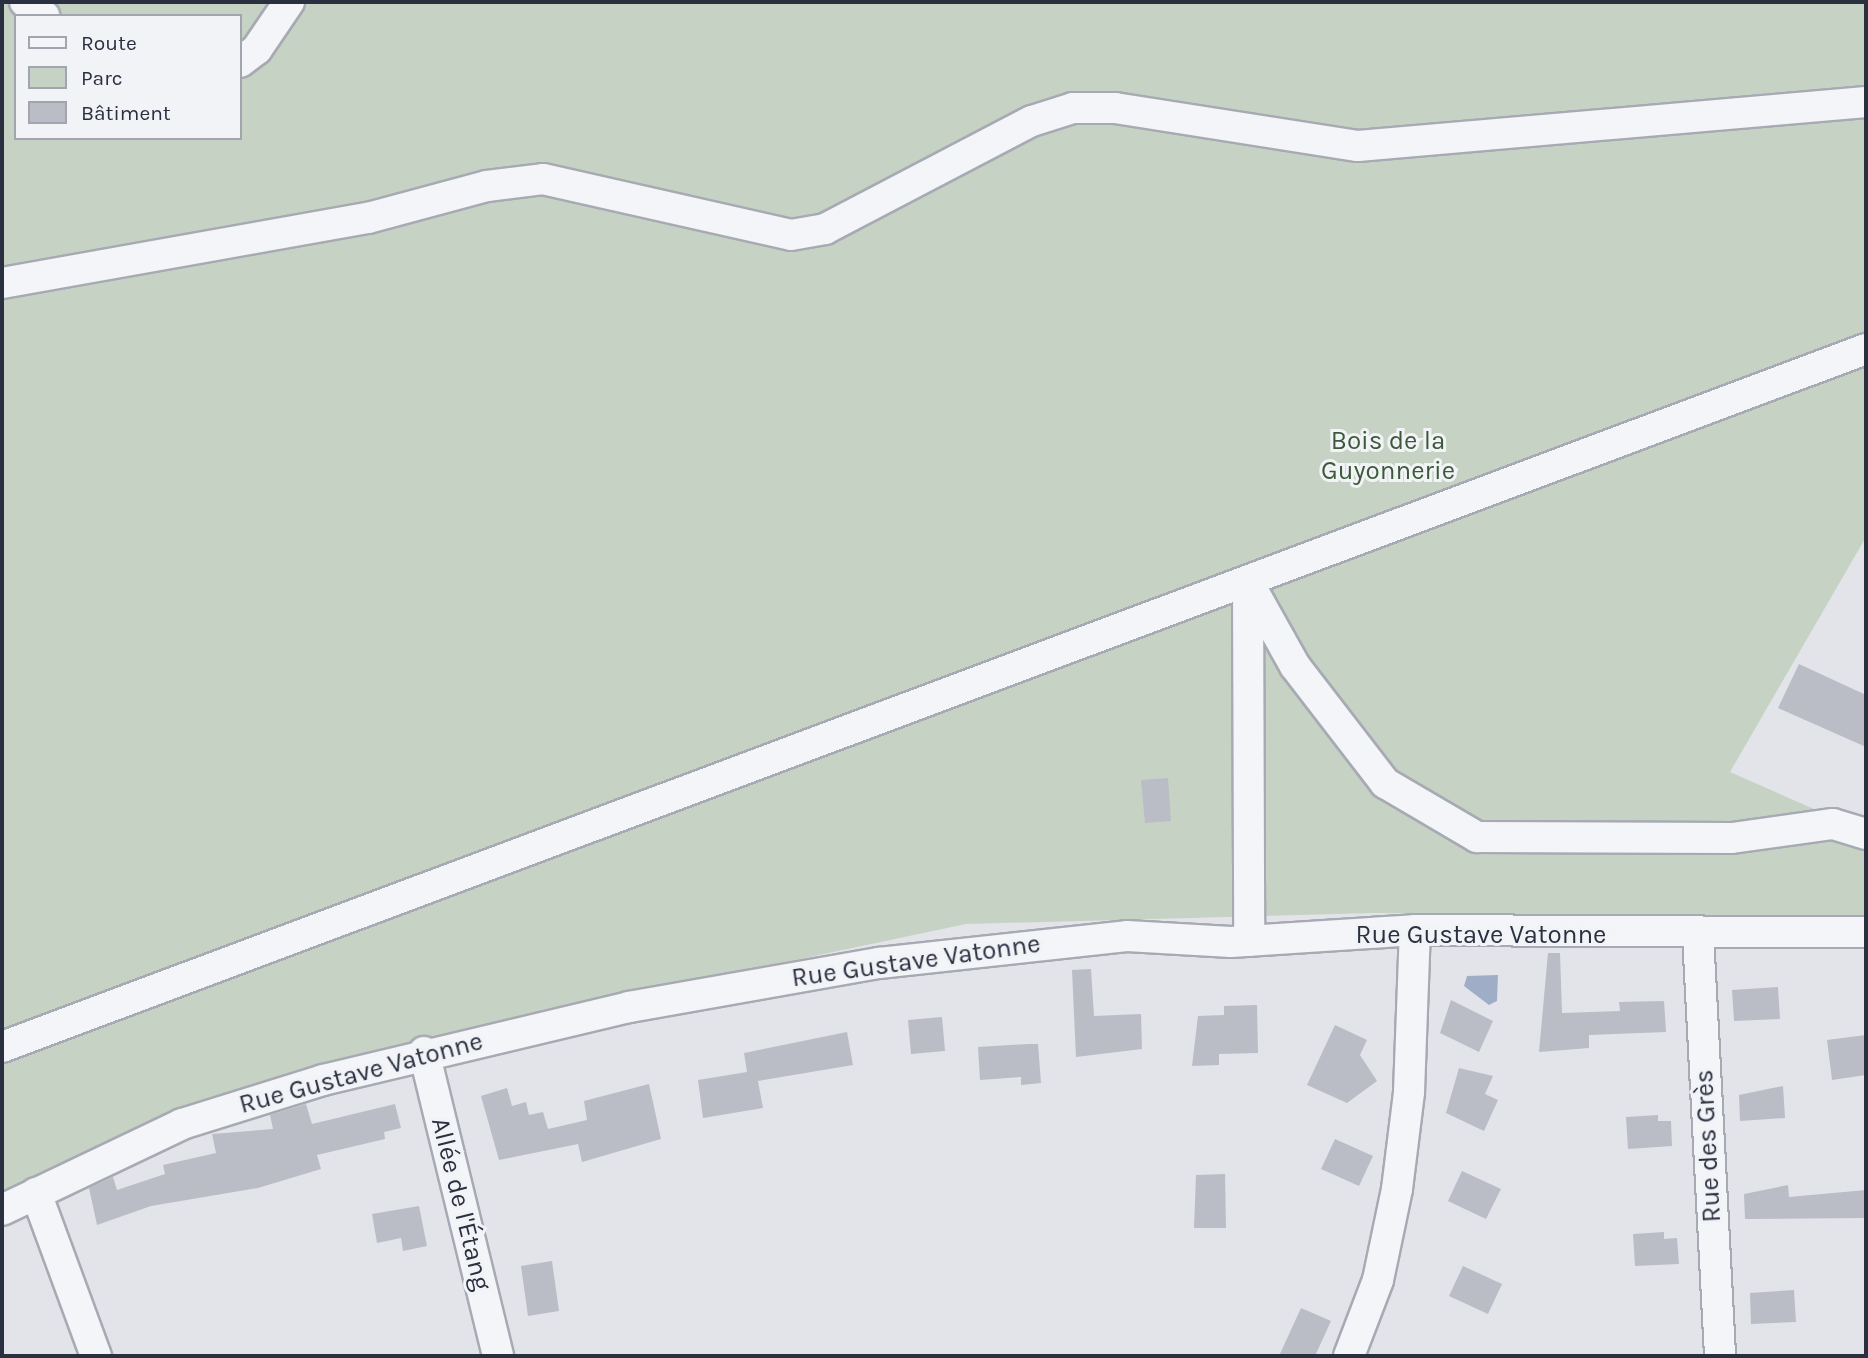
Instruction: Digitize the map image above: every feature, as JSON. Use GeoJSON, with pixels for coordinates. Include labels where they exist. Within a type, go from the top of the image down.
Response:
{"type":"FeatureCollection","features":[{"type":"Feature","properties":{"kind":"street"},"geometry":{"type":"LineString","coordinates":[[24,2],[41,14]]}},
{"type":"Feature","properties":{"kind":"street"},"geometry":{"type":"LineString","coordinates":[[242,60],[257,49],[289,2]]}},
{"type":"Feature","properties":{"kind":"street"},"geometry":{"type":"LineString","coordinates":[[2,284],[368,218],[487,186],[544,180],[791,235],[825,229],[1032,121],[1073,108],[1115,108],[1358,146],[1866,102]]}},
{"type":"Feature","properties":{"kind":"street"},"geometry":{"type":"LineString","coordinates":[[2,1047],[1866,349]]}},
{"type":"Feature","properties":{"kind":"street"},"geometry":{"type":"LineString","coordinates":[[1248,582],[1295,666],[1385,783],[1477,837],[1732,838],[1833,824],[1866,834]]}},
{"type":"Feature","properties":{"kind":"street"},"geometry":{"type":"LineString","coordinates":[[1248,582],[1249,941]]}},
{"type":"Feature","properties":{"kind":"street"},"geometry":{"type":"LineString","coordinates":[[1349,1356],[1378,1280],[1397,1189],[1409,1092],[1415,930]]}},
{"type":"Feature","properties":{"kind":"street","name":"Rue Gustave Vatonne"},"geometry":{"type":"LineString","coordinates":[[2,1210],[182,1124],[424,1052],[629,1007],[1022,944],[1127,936],[1249,941],[1415,930],[1698,935],[1866,932]]}},
{"type":"Feature","properties":{"kind":"street","name":"Rue des Grès"},"geometry":{"type":"LineString","coordinates":[[1698,935],[1720,1356]]}},
{"type":"Feature","properties":{"kind":"street","name":"Allée de l'Étang"},"geometry":{"type":"LineString","coordinates":[[424,1052],[498,1356]]}},
{"type":"Feature","properties":{"kind":"street"},"geometry":{"type":"LineString","coordinates":[[36,1193],[96,1356]]}},
{"type":"Feature","properties":{"kind":"green space","name":"Bois de la Guyonnerie"},"geometry":{"type":"Polygon","coordinates":[[[2,2],[1866,2],[1866,537],[1730,772],[1866,832],[1866,916],[1374,913],[966,924],[515,1019],[159,1122],[2,1201],[2,2]]]}},
{"type":"Feature","properties":{"kind":"water"},"geometry":{"type":"Polygon","coordinates":[[[1498,975],[1497,1001],[1489,1005],[1464,986],[1467,976],[1498,975]]]}},
{"type":"Feature","properties":{"kind":"building"},"geometry":{"type":"Polygon","coordinates":[[[1799,664],[1866,695],[1866,747],[1778,708],[1799,664]]]}},
{"type":"Feature","properties":{"kind":"building"},"geometry":{"type":"Polygon","coordinates":[[[1168,778],[1171,821],[1145,823],[1141,780],[1168,778]]]}},
{"type":"Feature","properties":{"kind":"building"},"geometry":{"type":"Polygon","coordinates":[[[1548,953],[1560,953],[1562,1013],[1620,1011],[1619,1002],[1664,1001],[1666,1032],[1589,1035],[1589,1048],[1539,1052],[1548,953]]]}},
{"type":"Feature","properties":{"kind":"building"},"geometry":{"type":"Polygon","coordinates":[[[1091,969],[1094,1016],[1141,1014],[1142,1049],[1076,1057],[1072,970],[1091,969]]]}},
{"type":"Feature","properties":{"kind":"building"},"geometry":{"type":"Polygon","coordinates":[[[1778,987],[1780,1019],[1734,1021],[1732,990],[1778,987]]]}},
{"type":"Feature","properties":{"kind":"building"},"geometry":{"type":"Polygon","coordinates":[[[1451,1000],[1493,1021],[1479,1052],[1440,1033],[1451,1000]]]}},
{"type":"Feature","properties":{"kind":"building"},"geometry":{"type":"Polygon","coordinates":[[[1257,1005],[1258,1053],[1219,1054],[1219,1065],[1192,1066],[1198,1016],[1224,1015],[1224,1006],[1257,1005]]]}},
{"type":"Feature","properties":{"kind":"building"},"geometry":{"type":"Polygon","coordinates":[[[942,1017],[945,1051],[911,1054],[908,1020],[942,1017]]]}},
{"type":"Feature","properties":{"kind":"building"},"geometry":{"type":"Polygon","coordinates":[[[1335,1025],[1367,1040],[1360,1055],[1377,1081],[1347,1103],[1307,1085],[1335,1025]]]}},
{"type":"Feature","properties":{"kind":"building"},"geometry":{"type":"Polygon","coordinates":[[[847,1032],[853,1065],[758,1081],[763,1108],[703,1118],[698,1080],[747,1072],[744,1053],[847,1032]]]}},
{"type":"Feature","properties":{"kind":"building"},"geometry":{"type":"Polygon","coordinates":[[[1866,1035],[1866,1075],[1832,1080],[1827,1040],[1866,1035]]]}},
{"type":"Feature","properties":{"kind":"building"},"geometry":{"type":"Polygon","coordinates":[[[1038,1044],[1041,1083],[1021,1085],[1021,1077],[980,1080],[978,1047],[1038,1044]]]}},
{"type":"Feature","properties":{"kind":"building"},"geometry":{"type":"Polygon","coordinates":[[[1459,1068],[1493,1076],[1485,1094],[1498,1100],[1484,1131],[1446,1113],[1459,1068]]]}},
{"type":"Feature","properties":{"kind":"building"},"geometry":{"type":"Polygon","coordinates":[[[649,1084],[661,1139],[582,1162],[578,1144],[499,1160],[481,1096],[507,1088],[512,1106],[526,1102],[529,1115],[543,1112],[548,1129],[587,1120],[584,1101],[649,1084]]]}},
{"type":"Feature","properties":{"kind":"building"},"geometry":{"type":"Polygon","coordinates":[[[1783,1086],[1785,1118],[1740,1121],[1739,1095],[1783,1086]]]}},
{"type":"Feature","properties":{"kind":"building"},"geometry":{"type":"Polygon","coordinates":[[[306,1104],[312,1124],[395,1104],[401,1128],[384,1132],[385,1139],[317,1155],[321,1169],[258,1188],[151,1206],[97,1225],[89,1188],[113,1177],[117,1190],[165,1174],[163,1165],[216,1153],[212,1134],[273,1129],[270,1115],[306,1104]]]}},
{"type":"Feature","properties":{"kind":"building"},"geometry":{"type":"Polygon","coordinates":[[[1658,1115],[1658,1121],[1671,1121],[1672,1146],[1628,1149],[1626,1117],[1658,1115]]]}},
{"type":"Feature","properties":{"kind":"building"},"geometry":{"type":"Polygon","coordinates":[[[1335,1139],[1373,1156],[1359,1186],[1321,1169],[1335,1139]]]}},
{"type":"Feature","properties":{"kind":"building"},"geometry":{"type":"Polygon","coordinates":[[[1462,1171],[1501,1189],[1486,1219],[1448,1201],[1462,1171]]]}},
{"type":"Feature","properties":{"kind":"building"},"geometry":{"type":"Polygon","coordinates":[[[1225,1174],[1226,1228],[1194,1228],[1196,1175],[1225,1174]]]}},
{"type":"Feature","properties":{"kind":"building"},"geometry":{"type":"Polygon","coordinates":[[[1788,1185],[1789,1197],[1866,1190],[1866,1218],[1745,1219],[1744,1194],[1788,1185]]]}},
{"type":"Feature","properties":{"kind":"building"},"geometry":{"type":"Polygon","coordinates":[[[419,1206],[427,1246],[403,1251],[401,1238],[377,1243],[372,1214],[419,1206]]]}},
{"type":"Feature","properties":{"kind":"building"},"geometry":{"type":"Polygon","coordinates":[[[1664,1232],[1664,1239],[1677,1238],[1679,1264],[1635,1266],[1633,1234],[1664,1232]]]}},
{"type":"Feature","properties":{"kind":"building"},"geometry":{"type":"Polygon","coordinates":[[[552,1261],[559,1311],[528,1316],[521,1266],[552,1261]]]}},
{"type":"Feature","properties":{"kind":"building"},"geometry":{"type":"Polygon","coordinates":[[[1463,1266],[1502,1284],[1488,1314],[1449,1296],[1463,1266]]]}},
{"type":"Feature","properties":{"kind":"building"},"geometry":{"type":"Polygon","coordinates":[[[1794,1290],[1796,1322],[1751,1324],[1750,1293],[1794,1290]]]}},
{"type":"Feature","properties":{"kind":"building"},"geometry":{"type":"Polygon","coordinates":[[[1301,1308],[1331,1321],[1315,1356],[1279,1356],[1301,1308]]]}}]}
